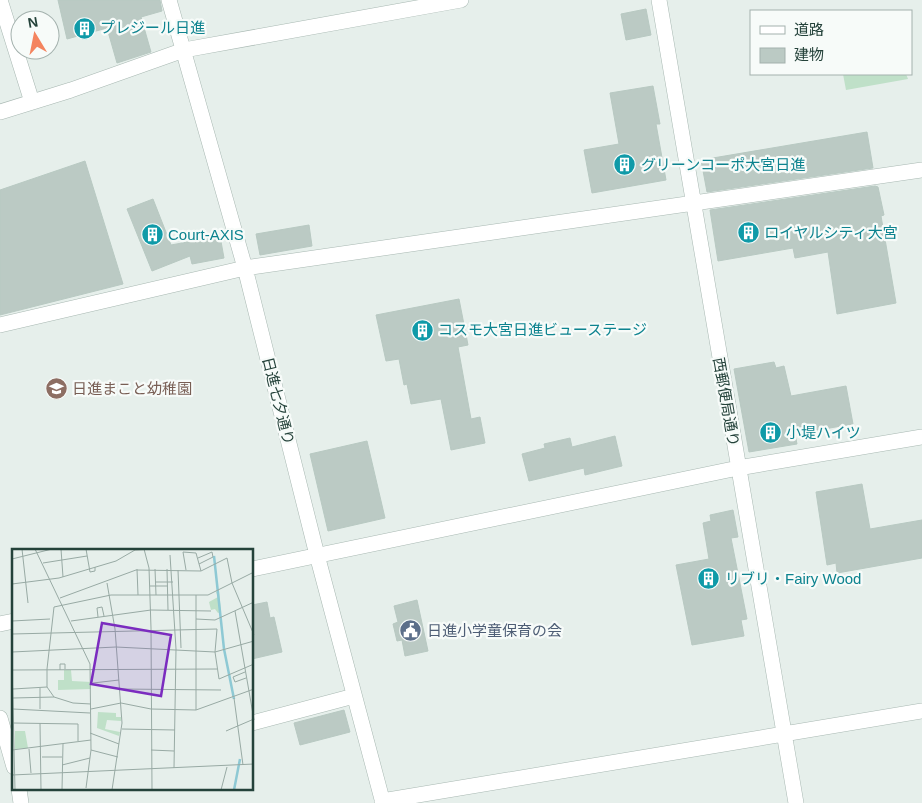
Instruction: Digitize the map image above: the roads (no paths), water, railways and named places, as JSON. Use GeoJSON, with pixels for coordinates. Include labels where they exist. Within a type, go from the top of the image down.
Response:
{"type":"FeatureCollection","features":[{"type":"Feature","properties":{"kind":"street"},"geometry":{"type":"LineString","coordinates":[[0,0],[32,102]]}},
{"type":"Feature","properties":{"kind":"street","name":"日進七夕通り"},"geometry":{"type":"LineString","coordinates":[[169,0],[245,268],[317,555],[382,802]]}},
{"type":"Feature","properties":{"kind":"street"},"geometry":{"type":"LineString","coordinates":[[0,112],[184,50],[461,0]]}},
{"type":"Feature","properties":{"kind":"street","name":"西郵便局通り"},"geometry":{"type":"LineString","coordinates":[[659,0],[692,204],[796,803]]}},
{"type":"Feature","properties":{"kind":"street"},"geometry":{"type":"LineString","coordinates":[[0,325],[245,268],[922,170]]}},
{"type":"Feature","properties":{"kind":"street"},"geometry":{"type":"LineString","coordinates":[[254,569],[738,468],[922,437]]}},
{"type":"Feature","properties":{"kind":"street"},"geometry":{"type":"LineString","coordinates":[[254,722],[354,696]]}},
{"type":"Feature","properties":{"kind":"street"},"geometry":{"type":"LineString","coordinates":[[382,802],[922,711]]}},
{"type":"Feature","properties":{"kind":"street"},"geometry":{"type":"LineString","coordinates":[[0,718],[12,760]]}},
{"type":"Feature","properties":{"kind":"street"},"geometry":{"type":"LineString","coordinates":[[20,790],[21,803]]}},
{"type":"Feature","properties":{"kind":"place","name":"プレジール日進"},"geometry":{"type":"Point","coordinates":[84,28]}},
{"type":"Feature","properties":{"kind":"place","name":"グリーンコーポ大宮日進"},"geometry":{"type":"Point","coordinates":[625,165]}},
{"type":"Feature","properties":{"kind":"place","name":"ロイヤルシティ大宮"},"geometry":{"type":"Point","coordinates":[748,233]}},
{"type":"Feature","properties":{"kind":"place","name":"Court-AXIS"},"geometry":{"type":"Point","coordinates":[152,235]}},
{"type":"Feature","properties":{"kind":"place","name":"コスモ大宮日進ビューステージ"},"geometry":{"type":"Point","coordinates":[422,330]}},
{"type":"Feature","properties":{"kind":"place","name":"日進まこと幼稚園"},"geometry":{"type":"Point","coordinates":[56,389]}},
{"type":"Feature","properties":{"kind":"place","name":"小堤ハイツ"},"geometry":{"type":"Point","coordinates":[770,433]}},
{"type":"Feature","properties":{"kind":"place","name":"リブリ・Fairy Wood"},"geometry":{"type":"Point","coordinates":[709,579]}},
{"type":"Feature","properties":{"kind":"place","name":"日進小学童保育の会"},"geometry":{"type":"Point","coordinates":[411,631]}}]}
